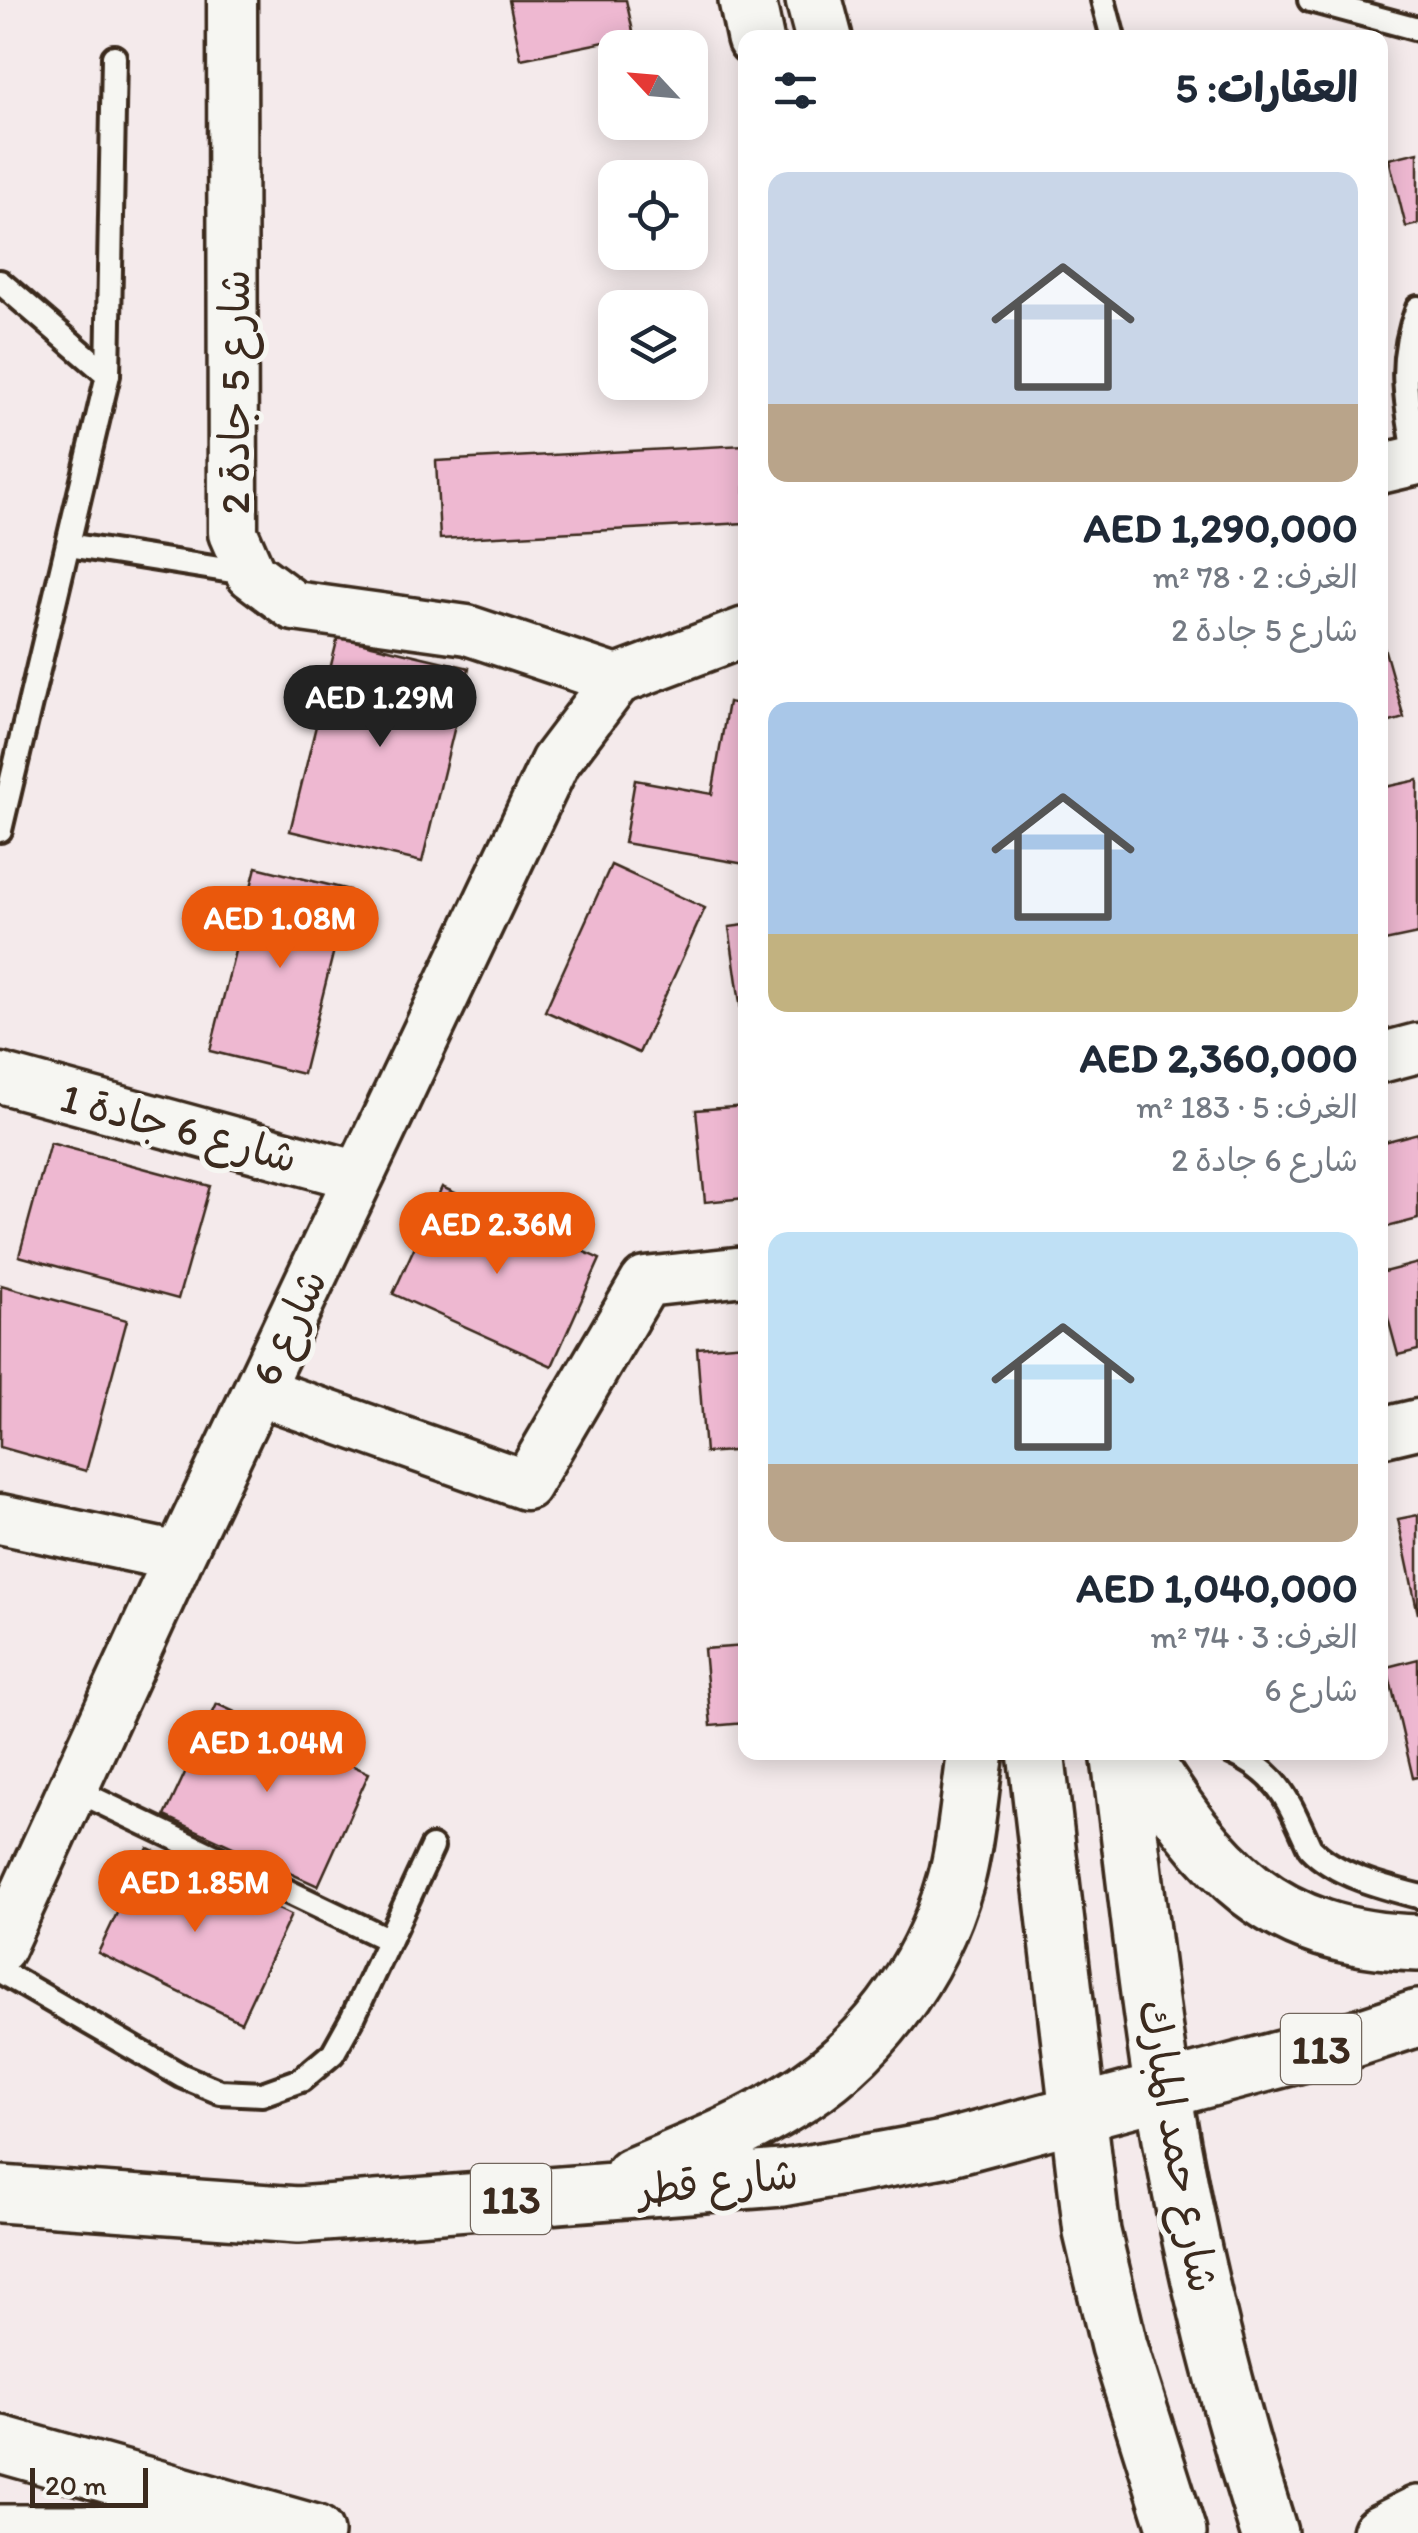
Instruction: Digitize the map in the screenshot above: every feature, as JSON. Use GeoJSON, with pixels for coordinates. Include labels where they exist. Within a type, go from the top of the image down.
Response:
{"type":"FeatureCollection","features":[{"type":"Feature","properties":{"kind":"main road"},"geometry":{"type":"LineString","coordinates":[[747,0],[754,30]]}},
{"type":"Feature","properties":{"kind":"main road"},"geometry":{"type":"LineString","coordinates":[[814,0],[822,30]]}},
{"type":"Feature","properties":{"kind":"main road"},"geometry":{"type":"LineString","coordinates":[[595,2193],[786,2104],[820,2081],[879,2026],[926,1957],[943,1918],[959,1865],[975,1760]]}},
{"type":"Feature","properties":{"kind":"main road"},"geometry":{"type":"LineString","coordinates":[[1037,1760],[1092,2232],[1118,2346],[1178,2533]]}},
{"type":"Feature","properties":{"kind":"main road","name":"شارع حمد المبارك"},"geometry":{"type":"LineString","coordinates":[[1120,1760],[1163,2090],[1213,2332],[1239,2439],[1269,2533]]}},
{"type":"Feature","properties":{"kind":"main road"},"geometry":{"type":"LineString","coordinates":[[1144,1760],[1197,1841],[1218,1864],[1268,1902],[1298,1918],[1359,1938],[1418,1943]]}},
{"type":"Feature","properties":{"kind":"main road","name":"شارع قطر"},"geometry":{"type":"LineString","coordinates":[[0,2194],[298,2215],[782,2178],[943,2149],[1342,2043],[1418,2018]]}},
{"type":"Feature","properties":{"kind":"main road"},"geometry":{"type":"LineString","coordinates":[[0,2444],[314,2533]]}},
{"type":"Feature","properties":{"kind":"main road"},"geometry":{"type":"LineString","coordinates":[[1380,2533],[1418,2514]]}},
{"type":"Feature","properties":{"kind":"main road"},"geometry":{"type":"LineString","coordinates":[[0,2533],[314,2533]]}},
{"type":"Feature","properties":{"kind":"street","name":"شارع 5 جادة 2"},"geometry":{"type":"LineString","coordinates":[[232,0],[234,533],[251,574],[294,606],[466,630],[617,680]]}},
{"type":"Feature","properties":{"kind":"street"},"geometry":{"type":"LineString","coordinates":[[617,680],[738,635]]}},
{"type":"Feature","properties":{"kind":"street","name":"شارع 6"},"geometry":{"type":"LineString","coordinates":[[0,1948],[179,1557],[555,762],[617,680]]}},
{"type":"Feature","properties":{"kind":"street"},"geometry":{"type":"LineString","coordinates":[[1388,1056],[1418,1048]]}},
{"type":"Feature","properties":{"kind":"street","name":"شارع 6 جادة 1"},"geometry":{"type":"LineString","coordinates":[[0,1078],[359,1176]]}},
{"type":"Feature","properties":{"kind":"street"},"geometry":{"type":"LineString","coordinates":[[259,1392],[526,1485],[646,1282],[738,1272]]}},
{"type":"Feature","properties":{"kind":"street"},"geometry":{"type":"LineString","coordinates":[[1388,1431],[1418,1424]]}},
{"type":"Feature","properties":{"kind":"street"},"geometry":{"type":"LineString","coordinates":[[0,1519],[179,1557]]}},
{"type":"Feature","properties":{"kind":"lane"},"geometry":{"type":"LineString","coordinates":[[1103,0],[1110,30]]}},
{"type":"Feature","properties":{"kind":"lane"},"geometry":{"type":"LineString","coordinates":[[1310,0],[1385,10],[1418,29]]}},
{"type":"Feature","properties":{"kind":"lane"},"geometry":{"type":"LineString","coordinates":[[0,830],[108,376],[114,57]]}},
{"type":"Feature","properties":{"kind":"lane"},"geometry":{"type":"LineString","coordinates":[[0,282],[108,376]]}},
{"type":"Feature","properties":{"kind":"lane"},"geometry":{"type":"LineString","coordinates":[[1408,464],[1405,345],[1418,308]]}},
{"type":"Feature","properties":{"kind":"lane"},"geometry":{"type":"LineString","coordinates":[[68,545],[251,574]]}},
{"type":"Feature","properties":{"kind":"lane"},"geometry":{"type":"LineString","coordinates":[[1247,1760],[1277,1782],[1317,1856],[1336,1867],[1418,1896]]}},
{"type":"Feature","properties":{"kind":"lane"},"geometry":{"type":"LineString","coordinates":[[73,1789],[389,1940]]}},
{"type":"Feature","properties":{"kind":"lane"},"geometry":{"type":"LineString","coordinates":[[0,1971],[182,2076],[220,2092],[262,2094],[300,2080],[332,2054],[353,2018],[432,1847]]}},
{"type":"Feature","properties":{"kind":"building"},"geometry":{"type":"Polygon","coordinates":[[[509,0],[626,0],[633,30],[598,30],[598,43],[521,59],[509,0]]]}},
{"type":"Feature","properties":{"kind":"building"},"geometry":{"type":"Polygon","coordinates":[[[1418,152],[1418,224],[1406,227],[1389,159],[1418,152]]]}},
{"type":"Feature","properties":{"kind":"building"},"geometry":{"type":"Polygon","coordinates":[[[738,445],[738,523],[440,539],[436,461],[738,445]]]}},
{"type":"Feature","properties":{"kind":"building"},"geometry":{"type":"Polygon","coordinates":[[[338,637],[469,668],[422,862],[290,831],[338,637]]]}},
{"type":"Feature","properties":{"kind":"building"},"geometry":{"type":"Polygon","coordinates":[[[1388,661],[1404,718],[1388,723],[1388,661]]]}},
{"type":"Feature","properties":{"kind":"building"},"geometry":{"type":"Polygon","coordinates":[[[728,702],[738,704],[738,863],[624,843],[635,780],[712,794],[728,702]]]}},
{"type":"Feature","properties":{"kind":"building"},"geometry":{"type":"Polygon","coordinates":[[[1418,780],[1418,934],[1388,940],[1388,786],[1418,780]]]}},
{"type":"Feature","properties":{"kind":"building"},"geometry":{"type":"Polygon","coordinates":[[[611,865],[705,908],[639,1053],[545,1011],[611,865]]]}},
{"type":"Feature","properties":{"kind":"building"},"geometry":{"type":"Polygon","coordinates":[[[256,867],[349,890],[303,1074],[210,1051],[256,867]]]}},
{"type":"Feature","properties":{"kind":"building"},"geometry":{"type":"Polygon","coordinates":[[[738,926],[738,989],[729,927],[738,926]]]}},
{"type":"Feature","properties":{"kind":"building"},"geometry":{"type":"Polygon","coordinates":[[[738,1107],[738,1199],[705,1202],[696,1110],[738,1107]]]}},
{"type":"Feature","properties":{"kind":"building"},"geometry":{"type":"Polygon","coordinates":[[[1418,1133],[1418,1219],[1388,1227],[1388,1141],[1418,1133]]]}},
{"type":"Feature","properties":{"kind":"building"},"geometry":{"type":"Polygon","coordinates":[[[50,1143],[210,1186],[178,1299],[19,1256],[50,1143]]]}},
{"type":"Feature","properties":{"kind":"building"},"geometry":{"type":"Polygon","coordinates":[[[442,1187],[600,1259],[552,1366],[393,1294],[442,1187]]]}},
{"type":"Feature","properties":{"kind":"building"},"geometry":{"type":"Polygon","coordinates":[[[1418,1263],[1418,1350],[1398,1355],[1388,1318],[1388,1271],[1418,1263]]]}},
{"type":"Feature","properties":{"kind":"building"},"geometry":{"type":"Polygon","coordinates":[[[1,1285],[127,1320],[86,1471],[0,1447],[1,1285]]]}},
{"type":"Feature","properties":{"kind":"building"},"geometry":{"type":"Polygon","coordinates":[[[738,1345],[738,1451],[705,1453],[697,1348],[738,1345]]]}},
{"type":"Feature","properties":{"kind":"building"},"geometry":{"type":"Polygon","coordinates":[[[1418,1515],[1418,1614],[1398,1519],[1418,1515]]]}},
{"type":"Feature","properties":{"kind":"building"},"geometry":{"type":"Polygon","coordinates":[[[738,1647],[738,1724],[711,1726],[704,1649],[738,1647]]]}},
{"type":"Feature","properties":{"kind":"building"},"geometry":{"type":"Polygon","coordinates":[[[1418,1659],[1418,1777],[1413,1778],[1388,1667],[1418,1659]]]}},
{"type":"Feature","properties":{"kind":"building"},"geometry":{"type":"Polygon","coordinates":[[[217,1704],[369,1773],[318,1886],[165,1816],[217,1704]]]}},
{"type":"Feature","properties":{"kind":"building"},"geometry":{"type":"Polygon","coordinates":[[[148,1848],[291,1915],[241,2022],[98,1953],[148,1848]]]}}]}
